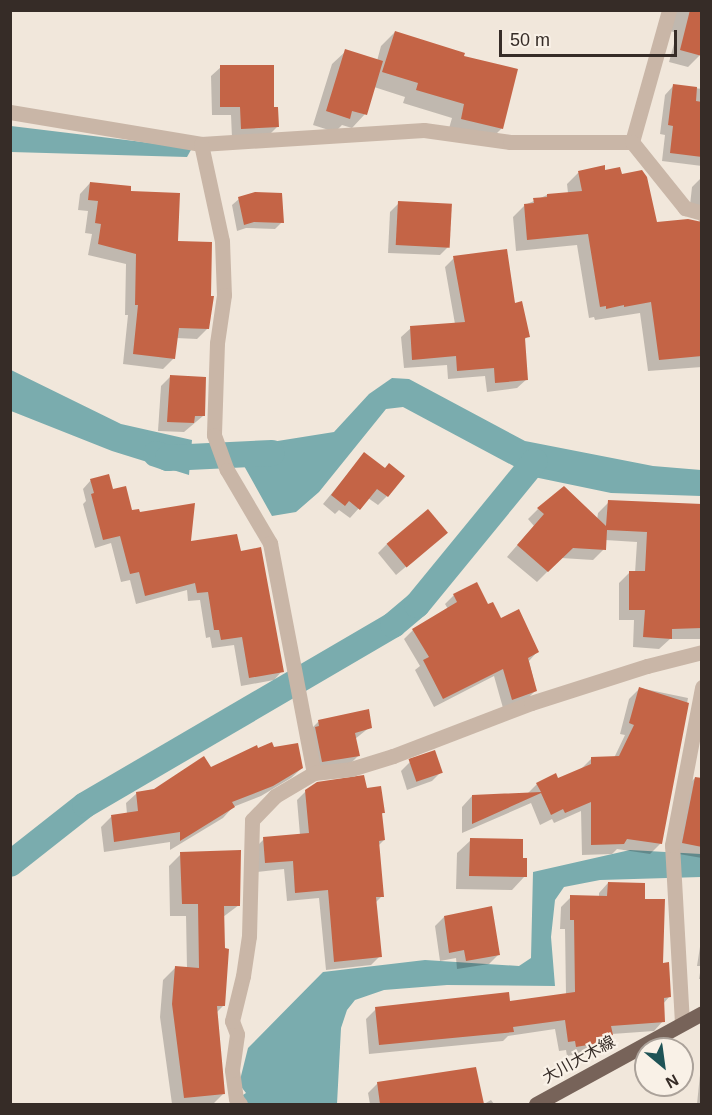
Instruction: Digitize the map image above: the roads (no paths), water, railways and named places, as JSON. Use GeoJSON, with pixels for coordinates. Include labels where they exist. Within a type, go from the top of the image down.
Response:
{"type":"FeatureCollection","features":[{"type":"Feature","properties":{"kind":"main road","name":"大川大木線"},"geometry":{"type":"LineString","coordinates":[[536,1104],[559,1098],[702,1013]]}},
{"type":"Feature","properties":{"kind":"street"},"geometry":{"type":"LineString","coordinates":[[632,142],[669,10]]}},
{"type":"Feature","properties":{"kind":"street"},"geometry":{"type":"LineString","coordinates":[[10,112],[201,144],[424,130],[510,142],[632,142]]}},
{"type":"Feature","properties":{"kind":"street"},"geometry":{"type":"LineString","coordinates":[[632,142],[686,208],[702,213]]}},
{"type":"Feature","properties":{"kind":"street"},"geometry":{"type":"LineString","coordinates":[[201,144],[222,241],[224,295],[217,343],[214,435],[227,470],[270,543],[314,773]]}},
{"type":"Feature","properties":{"kind":"street"},"geometry":{"type":"LineString","coordinates":[[238,1102],[232,1070],[237,1034],[232,1021],[243,976],[249,936],[252,820],[275,796],[314,773],[351,769],[393,756],[531,703],[647,666],[702,652]]}},
{"type":"Feature","properties":{"kind":"street"},"geometry":{"type":"LineString","coordinates":[[682,1023],[672,845],[702,687]]}},
{"type":"Feature","properties":{"kind":"water"},"geometry":{"type":"Polygon","coordinates":[[[11,126],[192,148],[187,157],[11,152],[11,126]]]}},
{"type":"Feature","properties":{"kind":"water"},"geometry":{"type":"Polygon","coordinates":[[[11,370],[121,424],[192,440],[189,475],[112,451],[11,411],[11,370]]]}},
{"type":"Feature","properties":{"kind":"water"},"geometry":{"type":"Polygon","coordinates":[[[392,378],[409,379],[525,441],[653,466],[701,470],[701,496],[611,493],[534,477],[403,407],[386,409],[319,492],[296,512],[272,516],[234,448],[334,432],[369,394],[392,378]]]}},
{"type":"Feature","properties":{"kind":"water"},"geometry":{"type":"Polygon","coordinates":[[[630,850],[701,854],[701,877],[600,880],[564,887],[555,900],[551,937],[555,986],[447,985],[384,990],[355,1000],[347,1010],[341,1028],[337,1104],[229,1104],[246,1093],[239,1084],[248,1048],[323,972],[425,960],[519,966],[531,958],[533,872],[630,850]]]}},
{"type":"Feature","properties":{"kind":"waterway"},"geometry":{"type":"LineString","coordinates":[[156,454],[168,458],[272,453]]}},
{"type":"Feature","properties":{"kind":"waterway"},"geometry":{"type":"LineString","coordinates":[[10,864],[85,805],[393,625],[417,605],[535,461]]}}]}
